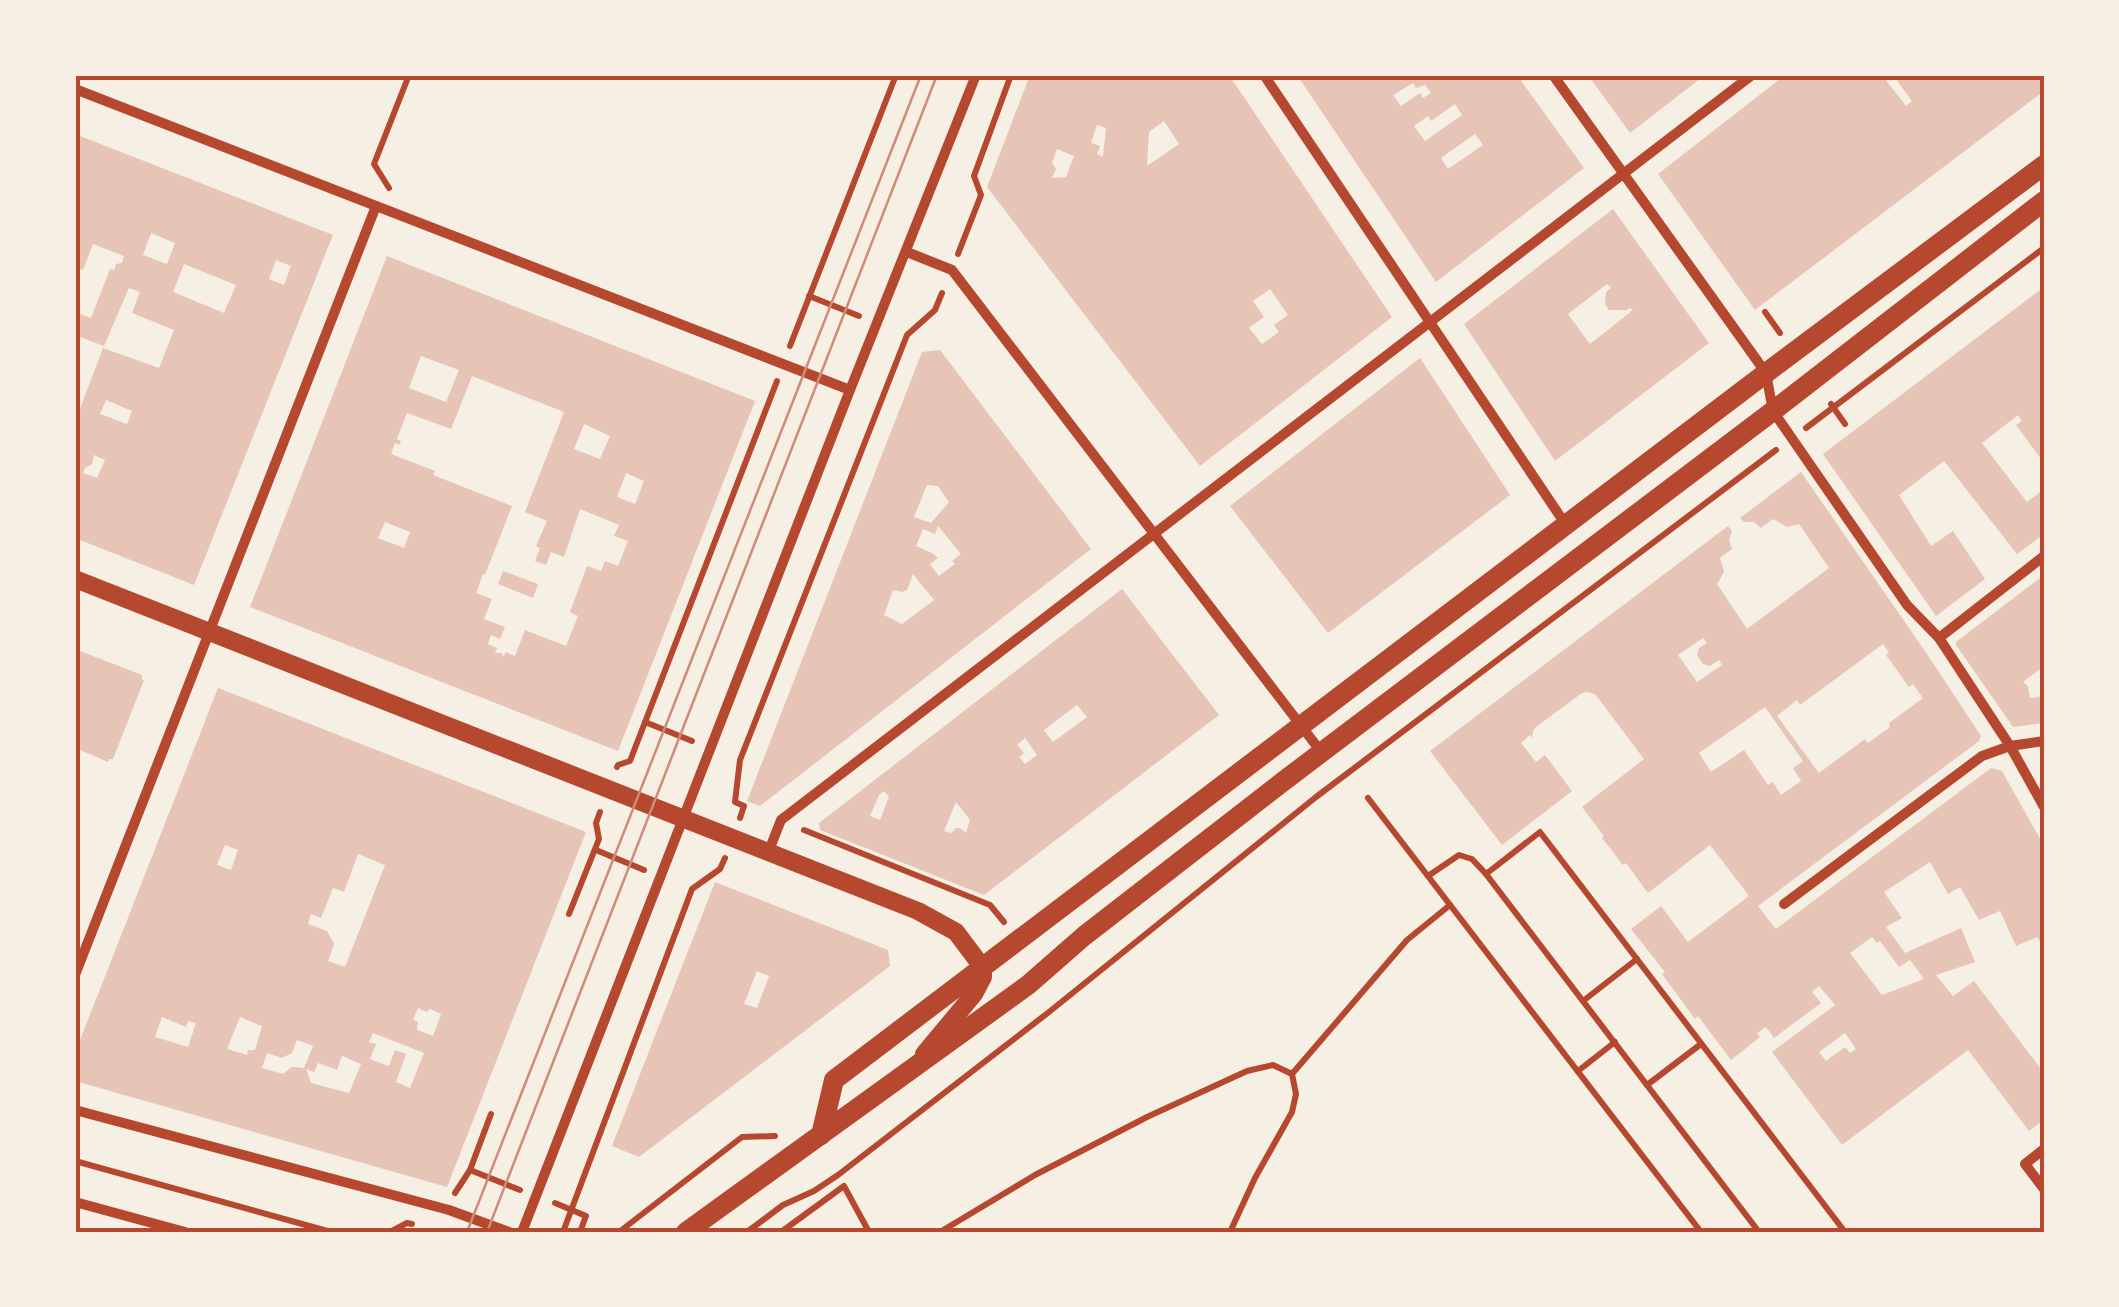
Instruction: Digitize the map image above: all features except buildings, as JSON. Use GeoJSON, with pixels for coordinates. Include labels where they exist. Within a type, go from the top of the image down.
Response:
{"type":"FeatureCollection","features":[{"type":"Feature","properties":{"kind":"main road"},"geometry":{"type":"LineString","coordinates":[[821,1135],[834,1080],[2044,166]]}},
{"type":"Feature","properties":{"kind":"main road"},"geometry":{"type":"LineString","coordinates":[[686,1232],[1028,985],[1084,936],[2044,201]]}},
{"type":"Feature","properties":{"kind":"street"},"geometry":{"type":"LineString","coordinates":[[522,1232],[976,75]]}},
{"type":"Feature","properties":{"kind":"street"},"geometry":{"type":"LineString","coordinates":[[1264,75],[1566,524]]}},
{"type":"Feature","properties":{"kind":"street"},"geometry":{"type":"LineString","coordinates":[[1553,75],[1766,373],[1774,411],[1907,606],[1939,638],[2010,746],[2044,808]]}},
{"type":"Feature","properties":{"kind":"street"},"geometry":{"type":"LineString","coordinates":[[768,853],[781,820],[1752,75]]}},
{"type":"Feature","properties":{"kind":"street"},"geometry":{"type":"LineString","coordinates":[[75,89],[850,390]]}},
{"type":"Feature","properties":{"kind":"street"},"geometry":{"type":"LineString","coordinates":[[75,975],[376,206]]}},
{"type":"Feature","properties":{"kind":"street"},"geometry":{"type":"LineString","coordinates":[[907,252],[952,270],[1322,753]]}},
{"type":"Feature","properties":{"kind":"street"},"geometry":{"type":"LineString","coordinates":[[1939,638],[2044,556]]}},
{"type":"Feature","properties":{"kind":"street"},"geometry":{"type":"LineString","coordinates":[[75,579],[918,912],[956,932],[982,968],[982,977],[974,994],[911,1070]]}},
{"type":"Feature","properties":{"kind":"street"},"geometry":{"type":"LineString","coordinates":[[1784,904],[1982,756],[2010,746],[2044,742]]}},
{"type":"Feature","properties":{"kind":"street"},"geometry":{"type":"LineString","coordinates":[[75,1110],[449,1210],[510,1232]]}},
{"type":"Feature","properties":{"kind":"street"},"geometry":{"type":"LineString","coordinates":[[2044,1149],[2025,1164],[2044,1189]]}},
{"type":"Feature","properties":{"kind":"street"},"geometry":{"type":"LineString","coordinates":[[77,1216],[78,1202],[186,1232]]}},
{"type":"Feature","properties":{"kind":"path"},"geometry":{"type":"LineString","coordinates":[[407,218],[374,164],[409,75]]}},
{"type":"Feature","properties":{"kind":"path"},"geometry":{"type":"LineString","coordinates":[[789,350],[896,75]]}},
{"type":"Feature","properties":{"kind":"path"},"geometry":{"type":"LineString","coordinates":[[956,258],[981,195],[974,176],[1011,75]]}},
{"type":"Feature","properties":{"kind":"path"},"geometry":{"type":"LineString","coordinates":[[747,1232],[782,1205],[838,1175],[1316,798],[2044,248]]}},
{"type":"Feature","properties":{"kind":"path"},"geometry":{"type":"LineString","coordinates":[[740,760],[907,336],[935,310],[947,282]]}},
{"type":"Feature","properties":{"kind":"path"},"geometry":{"type":"LineString","coordinates":[[809,296],[866,318]]}},
{"type":"Feature","properties":{"kind":"path"},"geometry":{"type":"LineString","coordinates":[[618,765],[630,762],[777,380]]}},
{"type":"Feature","properties":{"kind":"path"},"geometry":{"type":"LineString","coordinates":[[1368,798],[1699,1231]]}},
{"type":"Feature","properties":{"kind":"path"},"geometry":{"type":"LineString","coordinates":[[570,914],[599,838],[596,824],[602,806]]}},
{"type":"Feature","properties":{"kind":"path"},"geometry":{"type":"LineString","coordinates":[[1486,874],[1540,832],[1845,1232]]}},
{"type":"Feature","properties":{"kind":"path"},"geometry":{"type":"LineString","coordinates":[[1428,876],[1459,855],[1472,859],[1486,874],[1759,1232]]}},
{"type":"Feature","properties":{"kind":"path"},"geometry":{"type":"LineString","coordinates":[[563,1232],[692,889]]}},
{"type":"Feature","properties":{"kind":"path"},"geometry":{"type":"LineString","coordinates":[[1292,1074],[1407,940],[1450,905]]}},
{"type":"Feature","properties":{"kind":"path"},"geometry":{"type":"LineString","coordinates":[[1583,1001],[1637,959]]}},
{"type":"Feature","properties":{"kind":"path"},"geometry":{"type":"LineString","coordinates":[[1578,1072],[1615,1042]]}},
{"type":"Feature","properties":{"kind":"path"},"geometry":{"type":"LineString","coordinates":[[1647,1085],[1702,1044]]}},
{"type":"Feature","properties":{"kind":"path"},"geometry":{"type":"LineString","coordinates":[[940,1232],[1035,1175],[1247,1070],[1274,1066],[1292,1074]]}},
{"type":"Feature","properties":{"kind":"path"},"geometry":{"type":"LineString","coordinates":[[1230,1232],[1292,1112],[1296,1094],[1292,1074]]}},
{"type":"Feature","properties":{"kind":"path"},"geometry":{"type":"LineString","coordinates":[[449,1210],[492,1114]]}},
{"type":"Feature","properties":{"kind":"path"},"geometry":{"type":"LineString","coordinates":[[619,1232],[742,1137],[821,1135]]}},
{"type":"Feature","properties":{"kind":"path"},"geometry":{"type":"LineString","coordinates":[[75,1161],[331,1232]]}},
{"type":"Feature","properties":{"kind":"path"},"geometry":{"type":"LineString","coordinates":[[781,1232],[844,1186],[868,1232]]}},
{"type":"Feature","properties":{"kind":"path"},"geometry":{"type":"LineString","coordinates":[[580,1232],[586,1216]]}},
{"type":"Feature","properties":{"kind":"path"},"geometry":{"type":"LineString","coordinates":[[390,1232],[407,1223]]}},
{"type":"Feature","properties":{"kind":"tram line"},"geometry":{"type":"LineString","coordinates":[[467,1232],[921,75]]}},
{"type":"Feature","properties":{"kind":"tram line"},"geometry":{"type":"LineString","coordinates":[[487,1232],[937,75]]}}]}
